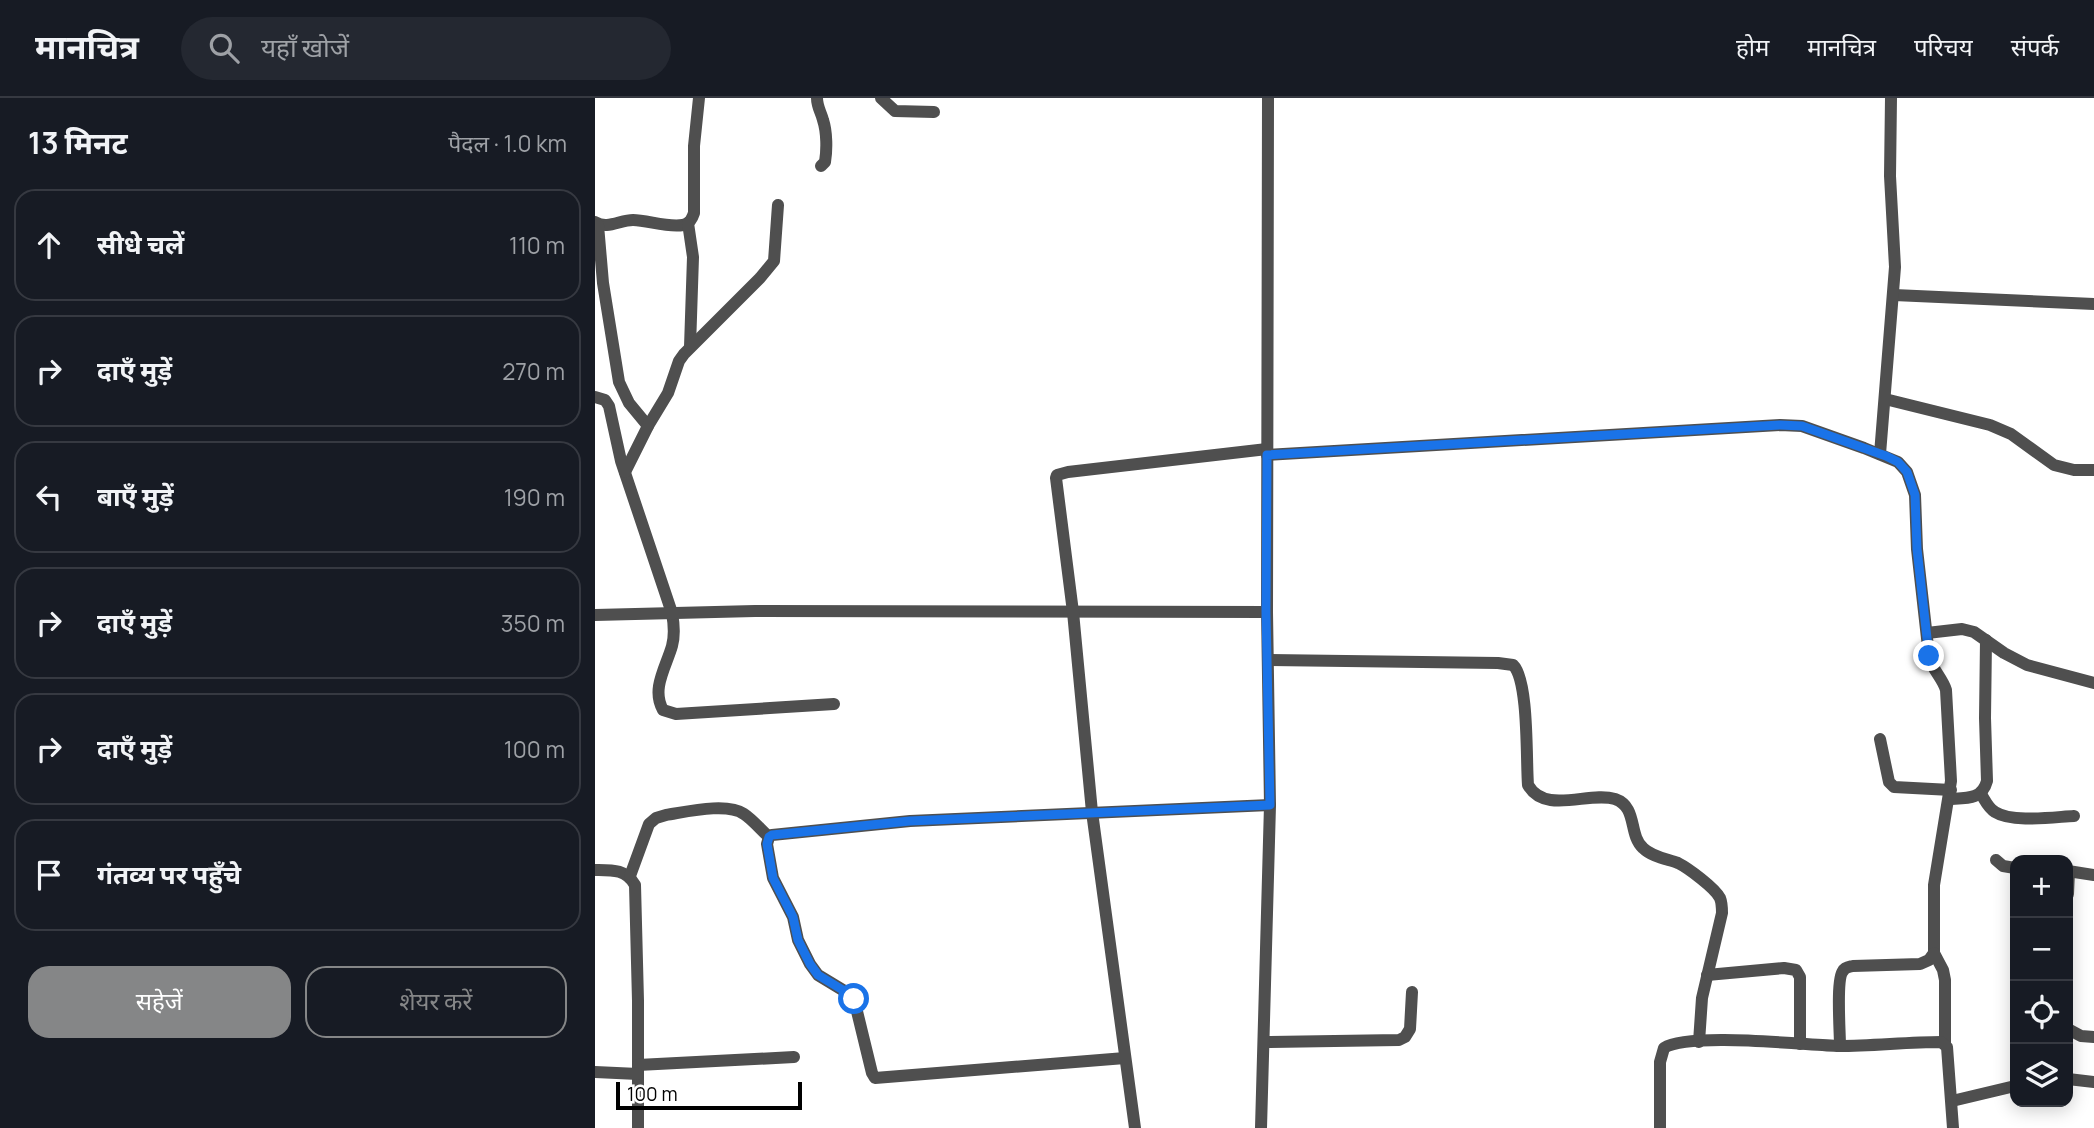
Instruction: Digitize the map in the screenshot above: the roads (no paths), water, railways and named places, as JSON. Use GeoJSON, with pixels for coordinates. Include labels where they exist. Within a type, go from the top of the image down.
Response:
{"type":"FeatureCollection","features":[{"type":"Feature","properties":{"kind":"street"},"geometry":{"type":"LineString","coordinates":[[690,347],[693,257],[688,223],[694,213],[694,146],[699,98]]}},
{"type":"Feature","properties":{"kind":"street"},"geometry":{"type":"LineString","coordinates":[[817,98],[824,125],[826,149],[825,162],[821,166]]}},
{"type":"Feature","properties":{"kind":"street"},"geometry":{"type":"LineString","coordinates":[[881,98],[895,111],[934,112]]}},
{"type":"Feature","properties":{"kind":"street"},"geometry":{"type":"LineString","coordinates":[[1261,1128],[1270,805],[1266,612],[1268,98]]}},
{"type":"Feature","properties":{"kind":"street"},"geometry":{"type":"LineString","coordinates":[[1880,454],[1895,267],[1890,176],[1891,98]]}},
{"type":"Feature","properties":{"kind":"street"},"geometry":{"type":"LineString","coordinates":[[625,472],[668,393],[679,361],[774,261],[778,205]]}},
{"type":"Feature","properties":{"kind":"street"},"geometry":{"type":"LineString","coordinates":[[648,426],[629,403],[619,382],[597,224],[635,219],[656,224],[688,223]]}},
{"type":"Feature","properties":{"kind":"street"},"geometry":{"type":"LineString","coordinates":[[1894,295],[2094,304]]}},
{"type":"Feature","properties":{"kind":"street"},"geometry":{"type":"LineString","coordinates":[[595,397],[605,400],[609,405],[625,472],[672,613],[674,636],[659,684],[659,704],[663,710],[676,714],[834,704]]}},
{"type":"Feature","properties":{"kind":"street"},"geometry":{"type":"LineString","coordinates":[[1885,399],[1990,425],[2011,434],[2054,465],[2074,470],[2094,470]]}},
{"type":"Feature","properties":{"kind":"street"},"geometry":{"type":"LineString","coordinates":[[1135,1128],[1092,812],[1073,612],[1057,491],[1058,475],[1267,452],[1780,425],[1802,426],[1898,462],[1907,472],[1915,495],[1917,549],[1931,665],[1947,690],[1950,795],[1934,885],[1934,953],[1945,980],[1945,1044],[1953,1128]]}},
{"type":"Feature","properties":{"kind":"street"},"geometry":{"type":"LineString","coordinates":[[595,615],[755,611],[1266,612]]}},
{"type":"Feature","properties":{"kind":"street"},"geometry":{"type":"LineString","coordinates":[[1927,633],[1967,630],[1979,634],[2004,653],[2027,665],[2094,683]]}},
{"type":"Feature","properties":{"kind":"street"},"geometry":{"type":"LineString","coordinates":[[1880,739],[1889,782],[1893,787],[1975,797],[1981,794],[1987,781],[1986,640]]}},
{"type":"Feature","properties":{"kind":"street"},"geometry":{"type":"LineString","coordinates":[[1268,660],[1499,663],[1513,666],[1520,675],[1528,785],[1532,791],[1539,796],[1555,800],[1605,797],[1622,802],[1628,808],[1641,847],[1684,866],[1717,893],[1721,900],[1722,914],[1702,998],[1699,1042]]}},
{"type":"Feature","properties":{"kind":"street"},"geometry":{"type":"LineString","coordinates":[[1981,794],[1992,811],[2001,815],[2025,818],[2074,816]]}},
{"type":"Feature","properties":{"kind":"street"},"geometry":{"type":"LineString","coordinates":[[769,837],[910,821],[1270,805]]}},
{"type":"Feature","properties":{"kind":"street"},"geometry":{"type":"LineString","coordinates":[[638,1128],[636,892],[631,876],[649,824],[666,815],[728,808],[740,811],[769,837]]}},
{"type":"Feature","properties":{"kind":"street"},"geometry":{"type":"LineString","coordinates":[[769,837],[767,844],[773,878],[793,917],[799,943],[818,975],[854,999],[875,1078],[1125,1058]]}},
{"type":"Feature","properties":{"kind":"street"},"geometry":{"type":"LineString","coordinates":[[1996,860],[2003,866],[2010,867]]}},
{"type":"Feature","properties":{"kind":"street"},"geometry":{"type":"LineString","coordinates":[[595,870],[621,872],[631,876]]}},
{"type":"Feature","properties":{"kind":"street"},"geometry":{"type":"LineString","coordinates":[[2073,872],[2094,875]]}},
{"type":"Feature","properties":{"kind":"street"},"geometry":{"type":"LineString","coordinates":[[1840,1046],[1839,983],[1845,969],[1853,966],[1920,964],[1929,960],[1934,953]]}},
{"type":"Feature","properties":{"kind":"street"},"geometry":{"type":"LineString","coordinates":[[1707,975],[1784,968],[1796,970],[1800,977],[1800,1044]]}},
{"type":"Feature","properties":{"kind":"street"},"geometry":{"type":"LineString","coordinates":[[1264,1042],[1399,1040],[1405,1037],[1410,1029],[1412,992]]}},
{"type":"Feature","properties":{"kind":"street"},"geometry":{"type":"LineString","coordinates":[[2073,1032],[2081,1036],[2094,1037]]}},
{"type":"Feature","properties":{"kind":"street"},"geometry":{"type":"LineString","coordinates":[[1660,1128],[1660,1062],[1664,1048],[1675,1043],[1840,1046],[1945,1044]]}},
{"type":"Feature","properties":{"kind":"street"},"geometry":{"type":"LineString","coordinates":[[595,1072],[794,1057]]}},
{"type":"Feature","properties":{"kind":"street"},"geometry":{"type":"LineString","coordinates":[[2073,1080],[2094,1082]]}},
{"type":"Feature","properties":{"kind":"street"},"geometry":{"type":"LineString","coordinates":[[1952,1101],[2010,1087]]}}]}
